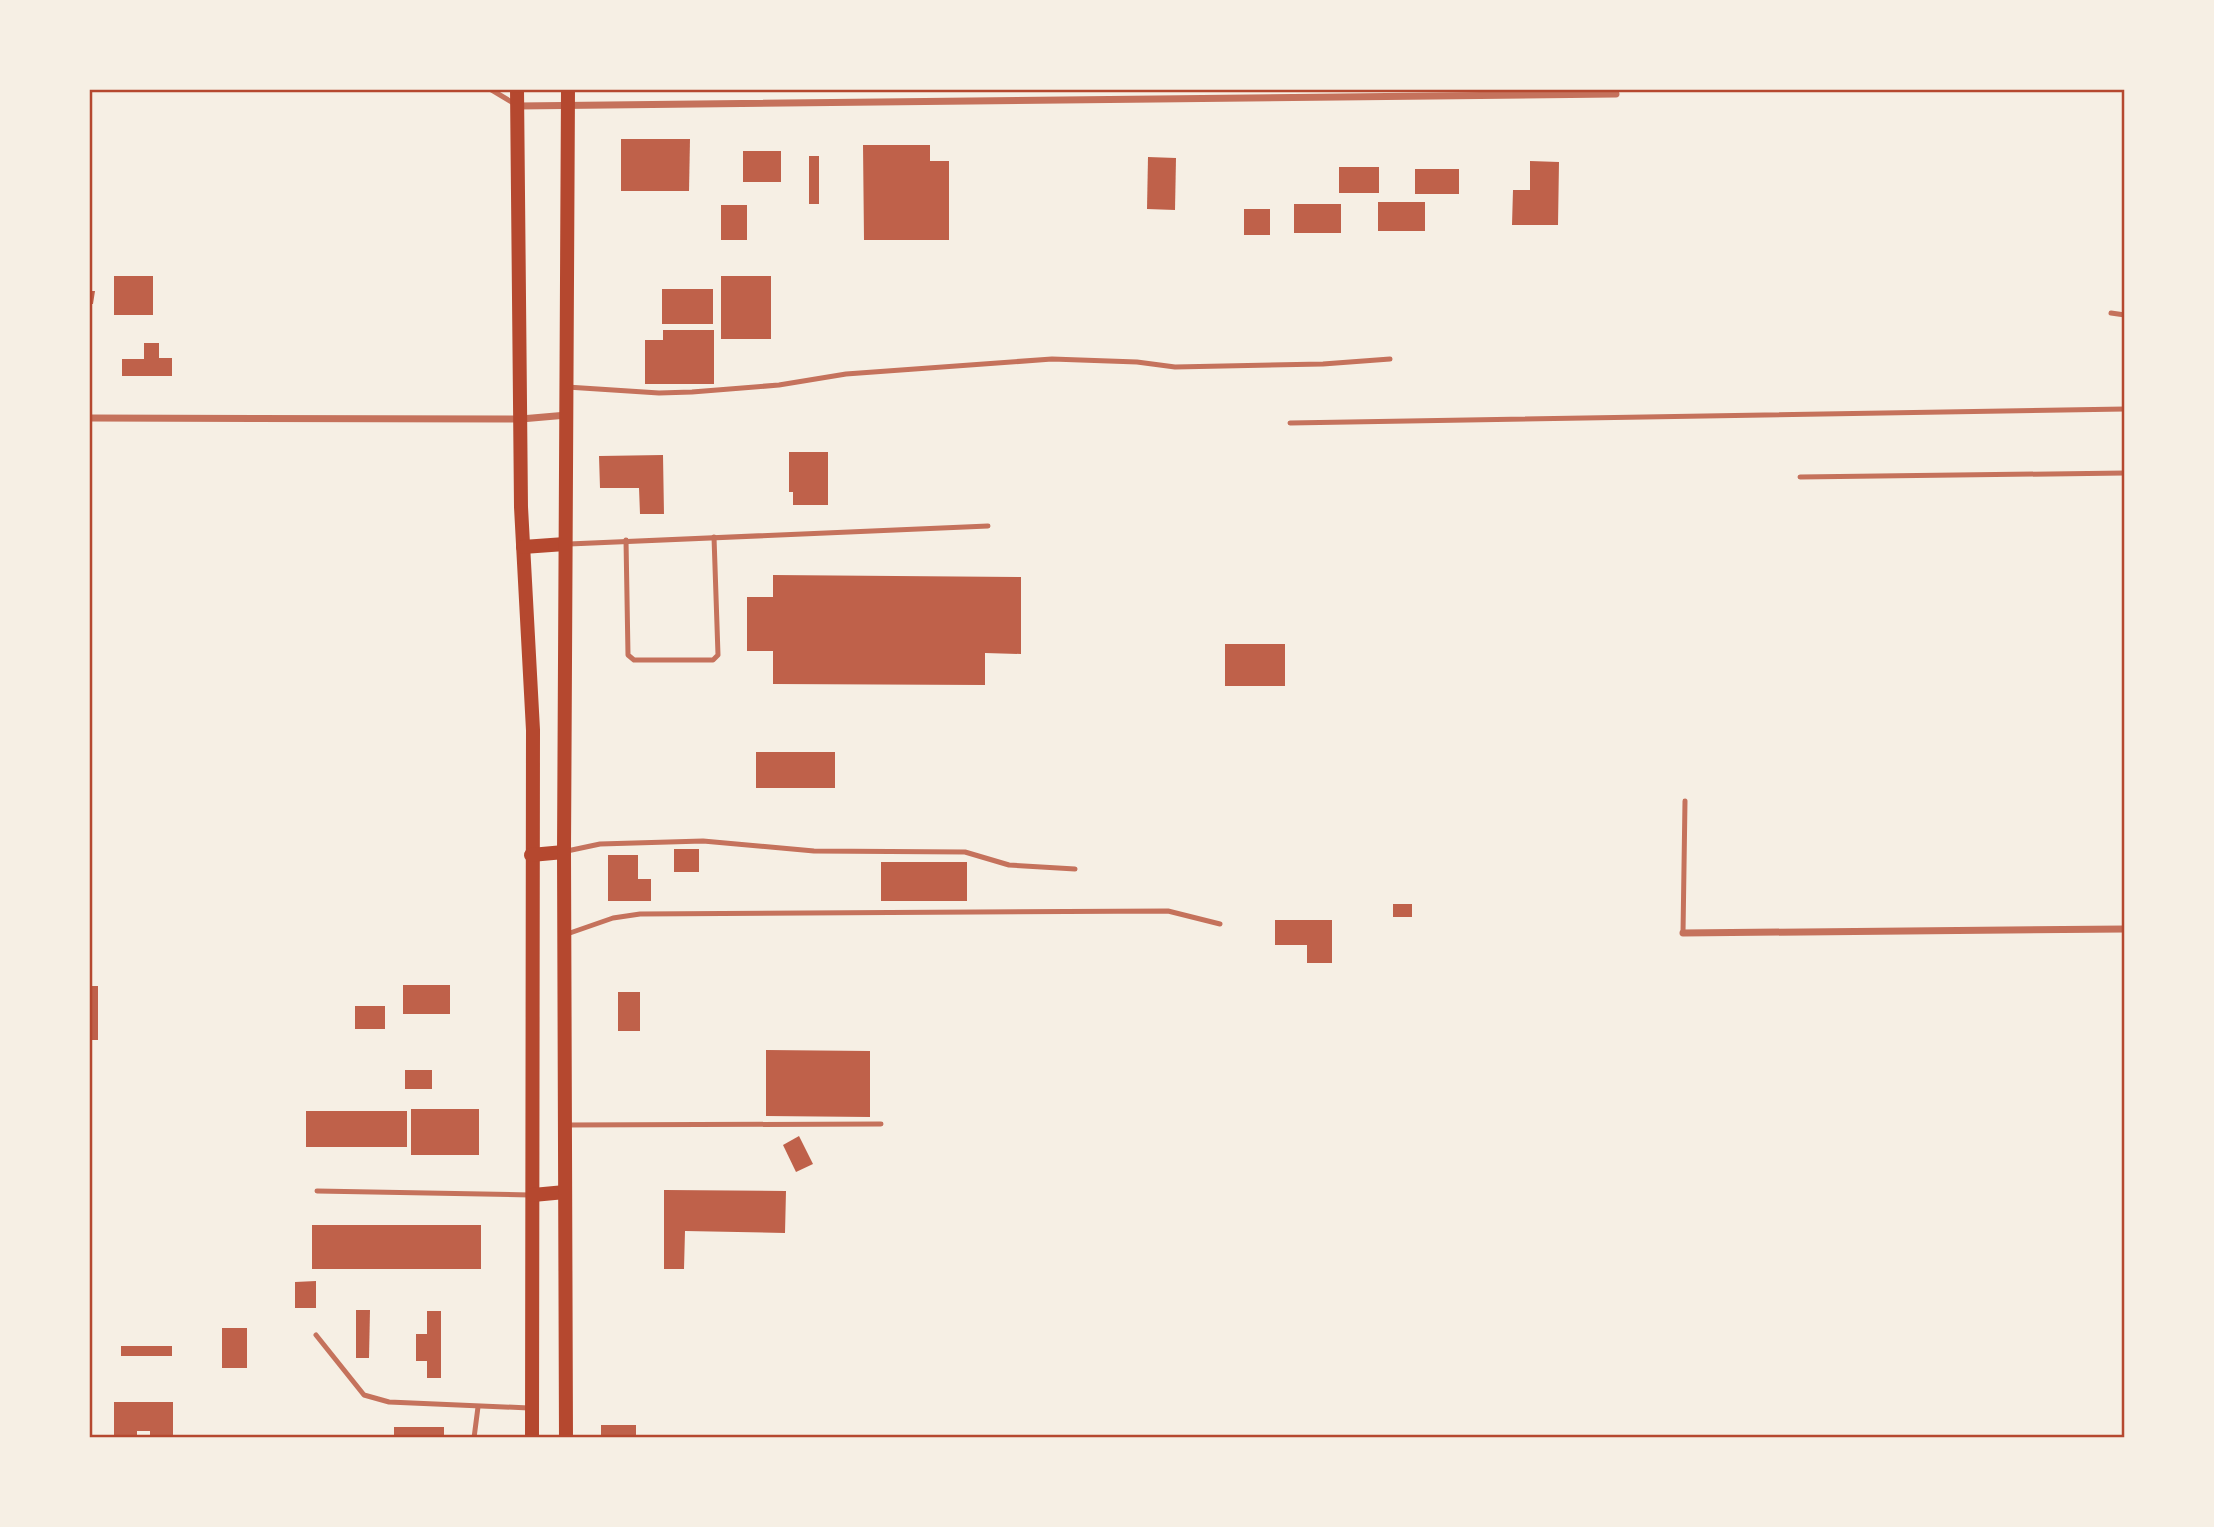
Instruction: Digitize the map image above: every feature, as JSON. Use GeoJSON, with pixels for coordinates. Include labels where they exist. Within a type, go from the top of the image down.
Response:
{"type":"FeatureCollection","features":[{"type":"Feature","properties":{"kind":"main road"},"geometry":{"type":"LineString","coordinates":[[517,89],[523,547],[533,730],[532,1438]]}},
{"type":"Feature","properties":{"kind":"main road"},"geometry":{"type":"LineString","coordinates":[[566,1438],[564,852],[569,89]]}},
{"type":"Feature","properties":{"kind":"main road"},"geometry":{"type":"LineString","coordinates":[[523,547],[565,544]]}},
{"type":"Feature","properties":{"kind":"main road"},"geometry":{"type":"LineString","coordinates":[[531,855],[564,852]]}},
{"type":"Feature","properties":{"kind":"main road"},"geometry":{"type":"LineString","coordinates":[[533,1195],[565,1192]]}},
{"type":"Feature","properties":{"kind":"street"},"geometry":{"type":"LineString","coordinates":[[518,106],[1616,94]]}},
{"type":"Feature","properties":{"kind":"street"},"geometry":{"type":"LineString","coordinates":[[89,418],[521,419],[567,415]]}},
{"type":"Feature","properties":{"kind":"street"},"geometry":{"type":"LineString","coordinates":[[1683,933],[2125,929]]}},
{"type":"Feature","properties":{"kind":"lane"},"geometry":{"type":"LineString","coordinates":[[490,89],[518,106]]}},
{"type":"Feature","properties":{"kind":"lane"},"geometry":{"type":"LineString","coordinates":[[2111,313],[2125,315]]}},
{"type":"Feature","properties":{"kind":"lane"},"geometry":{"type":"LineString","coordinates":[[567,387],[659,393],[691,392],[779,385],[846,374],[1052,359],[1137,362],[1174,368],[1323,365],[1390,359]]}},
{"type":"Feature","properties":{"kind":"lane"},"geometry":{"type":"LineString","coordinates":[[1290,423],[2125,409]]}},
{"type":"Feature","properties":{"kind":"lane"},"geometry":{"type":"LineString","coordinates":[[1800,477],[2125,473]]}},
{"type":"Feature","properties":{"kind":"lane"},"geometry":{"type":"LineString","coordinates":[[565,544],[988,526]]}},
{"type":"Feature","properties":{"kind":"lane"},"geometry":{"type":"LineString","coordinates":[[626,540],[628,654],[634,660],[713,660],[718,655],[714,537]]}},
{"type":"Feature","properties":{"kind":"lane"},"geometry":{"type":"LineString","coordinates":[[1683,933],[1685,801]]}},
{"type":"Feature","properties":{"kind":"lane"},"geometry":{"type":"LineString","coordinates":[[564,852],[600,844],[703,841],[814,852],[965,852],[1009,865],[1075,869]]}},
{"type":"Feature","properties":{"kind":"lane"},"geometry":{"type":"LineString","coordinates":[[564,935],[613,918],[640,914],[1168,911],[1220,924]]}},
{"type":"Feature","properties":{"kind":"lane"},"geometry":{"type":"LineString","coordinates":[[564,1125],[881,1124]]}},
{"type":"Feature","properties":{"kind":"lane"},"geometry":{"type":"LineString","coordinates":[[317,1191],[533,1195]]}},
{"type":"Feature","properties":{"kind":"lane"},"geometry":{"type":"LineString","coordinates":[[316,1335],[364,1395],[389,1402],[532,1408]]}},
{"type":"Feature","properties":{"kind":"lane"},"geometry":{"type":"LineString","coordinates":[[474,1438],[478,1406]]}},
{"type":"Feature","properties":{"kind":"building"},"geometry":{"type":"Polygon","coordinates":[[[621,139],[690,139],[689,191],[621,191],[621,139]]]}},
{"type":"Feature","properties":{"kind":"building"},"geometry":{"type":"Polygon","coordinates":[[[863,145],[930,145],[930,161],[949,161],[949,240],[864,240],[863,145]]]}},
{"type":"Feature","properties":{"kind":"building"},"geometry":{"type":"Polygon","coordinates":[[[743,151],[781,151],[781,182],[743,182],[743,151]]]}},
{"type":"Feature","properties":{"kind":"building"},"geometry":{"type":"Polygon","coordinates":[[[809,156],[819,156],[819,204],[809,204],[809,156]]]}},
{"type":"Feature","properties":{"kind":"building"},"geometry":{"type":"Polygon","coordinates":[[[1148,157],[1176,158],[1175,210],[1147,209],[1148,157]]]}},
{"type":"Feature","properties":{"kind":"building"},"geometry":{"type":"Polygon","coordinates":[[[1530,161],[1559,162],[1558,225],[1512,225],[1513,190],[1530,190],[1530,161]]]}},
{"type":"Feature","properties":{"kind":"building"},"geometry":{"type":"Polygon","coordinates":[[[1339,167],[1379,167],[1379,193],[1339,193],[1339,167]]]}},
{"type":"Feature","properties":{"kind":"building"},"geometry":{"type":"Polygon","coordinates":[[[1415,169],[1459,169],[1459,194],[1415,194],[1415,169]]]}},
{"type":"Feature","properties":{"kind":"building"},"geometry":{"type":"Polygon","coordinates":[[[1378,202],[1425,202],[1425,231],[1378,231],[1378,202]]]}},
{"type":"Feature","properties":{"kind":"building"},"geometry":{"type":"Polygon","coordinates":[[[1294,204],[1341,204],[1341,233],[1294,233],[1294,204]]]}},
{"type":"Feature","properties":{"kind":"building"},"geometry":{"type":"Polygon","coordinates":[[[721,205],[747,205],[747,240],[721,240],[721,205]]]}},
{"type":"Feature","properties":{"kind":"building"},"geometry":{"type":"Polygon","coordinates":[[[1244,209],[1270,209],[1270,235],[1244,235],[1244,209]]]}},
{"type":"Feature","properties":{"kind":"building"},"geometry":{"type":"Polygon","coordinates":[[[114,276],[153,276],[153,315],[114,315],[114,276]]]}},
{"type":"Feature","properties":{"kind":"building"},"geometry":{"type":"Polygon","coordinates":[[[721,276],[771,276],[771,339],[721,339],[721,276]]]}},
{"type":"Feature","properties":{"kind":"building"},"geometry":{"type":"Polygon","coordinates":[[[662,289],[713,289],[713,324],[662,324],[662,289]]]}},
{"type":"Feature","properties":{"kind":"building"},"geometry":{"type":"Polygon","coordinates":[[[89,291],[95,291],[93,304],[89,304],[89,291]]]}},
{"type":"Feature","properties":{"kind":"building"},"geometry":{"type":"Polygon","coordinates":[[[663,330],[714,330],[714,384],[645,384],[645,340],[663,340],[663,330]]]}},
{"type":"Feature","properties":{"kind":"building"},"geometry":{"type":"Polygon","coordinates":[[[144,343],[159,343],[159,358],[172,358],[172,376],[122,376],[122,359],[144,359],[144,343]]]}},
{"type":"Feature","properties":{"kind":"building"},"geometry":{"type":"Polygon","coordinates":[[[789,452],[828,452],[828,505],[793,505],[793,492],[789,492],[789,452]]]}},
{"type":"Feature","properties":{"kind":"building"},"geometry":{"type":"Polygon","coordinates":[[[663,455],[664,514],[640,514],[639,488],[600,488],[599,456],[663,455]]]}},
{"type":"Feature","properties":{"kind":"building"},"geometry":{"type":"Polygon","coordinates":[[[773,575],[1021,577],[1021,654],[985,653],[985,685],[773,684],[773,651],[747,651],[747,597],[773,597],[773,575]]]}},
{"type":"Feature","properties":{"kind":"building"},"geometry":{"type":"Polygon","coordinates":[[[1225,644],[1285,644],[1285,686],[1225,686],[1225,644]]]}},
{"type":"Feature","properties":{"kind":"building"},"geometry":{"type":"Polygon","coordinates":[[[756,752],[835,752],[835,788],[756,788],[756,752]]]}},
{"type":"Feature","properties":{"kind":"building"},"geometry":{"type":"Polygon","coordinates":[[[674,849],[699,849],[699,872],[674,872],[674,849]]]}},
{"type":"Feature","properties":{"kind":"building"},"geometry":{"type":"Polygon","coordinates":[[[608,855],[638,855],[638,879],[651,879],[651,901],[608,901],[608,855]]]}},
{"type":"Feature","properties":{"kind":"building"},"geometry":{"type":"Polygon","coordinates":[[[881,862],[967,862],[967,901],[881,901],[881,862]]]}},
{"type":"Feature","properties":{"kind":"building"},"geometry":{"type":"Polygon","coordinates":[[[1393,904],[1412,904],[1412,917],[1393,917],[1393,904]]]}},
{"type":"Feature","properties":{"kind":"building"},"geometry":{"type":"Polygon","coordinates":[[[1275,920],[1332,920],[1332,963],[1307,963],[1307,945],[1275,945],[1275,920]]]}},
{"type":"Feature","properties":{"kind":"building"},"geometry":{"type":"Polygon","coordinates":[[[403,985],[450,985],[450,1014],[403,1014],[403,985]]]}},
{"type":"Feature","properties":{"kind":"building"},"geometry":{"type":"Polygon","coordinates":[[[89,986],[98,986],[98,1040],[89,1040],[89,986]]]}},
{"type":"Feature","properties":{"kind":"building"},"geometry":{"type":"Polygon","coordinates":[[[618,992],[640,992],[640,1031],[618,1031],[618,992]]]}},
{"type":"Feature","properties":{"kind":"building"},"geometry":{"type":"Polygon","coordinates":[[[355,1006],[385,1006],[385,1029],[355,1029],[355,1006]]]}},
{"type":"Feature","properties":{"kind":"building"},"geometry":{"type":"Polygon","coordinates":[[[766,1050],[870,1051],[870,1117],[766,1116],[766,1050]]]}},
{"type":"Feature","properties":{"kind":"building"},"geometry":{"type":"Polygon","coordinates":[[[405,1070],[432,1070],[432,1089],[405,1089],[405,1070]]]}},
{"type":"Feature","properties":{"kind":"building"},"geometry":{"type":"Polygon","coordinates":[[[411,1109],[479,1109],[479,1155],[411,1155],[411,1109]]]}},
{"type":"Feature","properties":{"kind":"building"},"geometry":{"type":"Polygon","coordinates":[[[306,1111],[407,1111],[407,1147],[306,1147],[306,1111]]]}},
{"type":"Feature","properties":{"kind":"building"},"geometry":{"type":"Polygon","coordinates":[[[799,1136],[813,1164],[796,1172],[783,1145],[799,1136]]]}},
{"type":"Feature","properties":{"kind":"building"},"geometry":{"type":"Polygon","coordinates":[[[664,1190],[786,1191],[785,1233],[685,1231],[684,1269],[664,1269],[664,1190]]]}},
{"type":"Feature","properties":{"kind":"building"},"geometry":{"type":"Polygon","coordinates":[[[312,1225],[481,1225],[481,1269],[312,1269],[312,1225]]]}},
{"type":"Feature","properties":{"kind":"building"},"geometry":{"type":"Polygon","coordinates":[[[316,1281],[316,1308],[295,1308],[295,1282],[316,1281]]]}},
{"type":"Feature","properties":{"kind":"building"},"geometry":{"type":"Polygon","coordinates":[[[356,1310],[370,1310],[369,1358],[356,1358],[356,1310]]]}},
{"type":"Feature","properties":{"kind":"building"},"geometry":{"type":"Polygon","coordinates":[[[427,1311],[441,1311],[441,1378],[427,1378],[427,1361],[416,1361],[416,1334],[427,1334],[427,1311]]]}},
{"type":"Feature","properties":{"kind":"building"},"geometry":{"type":"Polygon","coordinates":[[[222,1328],[247,1328],[247,1368],[222,1368],[222,1328]]]}},
{"type":"Feature","properties":{"kind":"building"},"geometry":{"type":"Polygon","coordinates":[[[121,1346],[172,1346],[172,1356],[121,1356],[121,1346]]]}},
{"type":"Feature","properties":{"kind":"building"},"geometry":{"type":"Polygon","coordinates":[[[114,1402],[173,1402],[173,1438],[150,1438],[150,1431],[137,1431],[137,1438],[114,1438],[114,1402]]]}},
{"type":"Feature","properties":{"kind":"building"},"geometry":{"type":"Polygon","coordinates":[[[601,1425],[636,1425],[636,1438],[601,1438],[601,1425]]]}},
{"type":"Feature","properties":{"kind":"building"},"geometry":{"type":"Polygon","coordinates":[[[394,1427],[444,1427],[444,1438],[394,1438],[394,1427]]]}}]}
